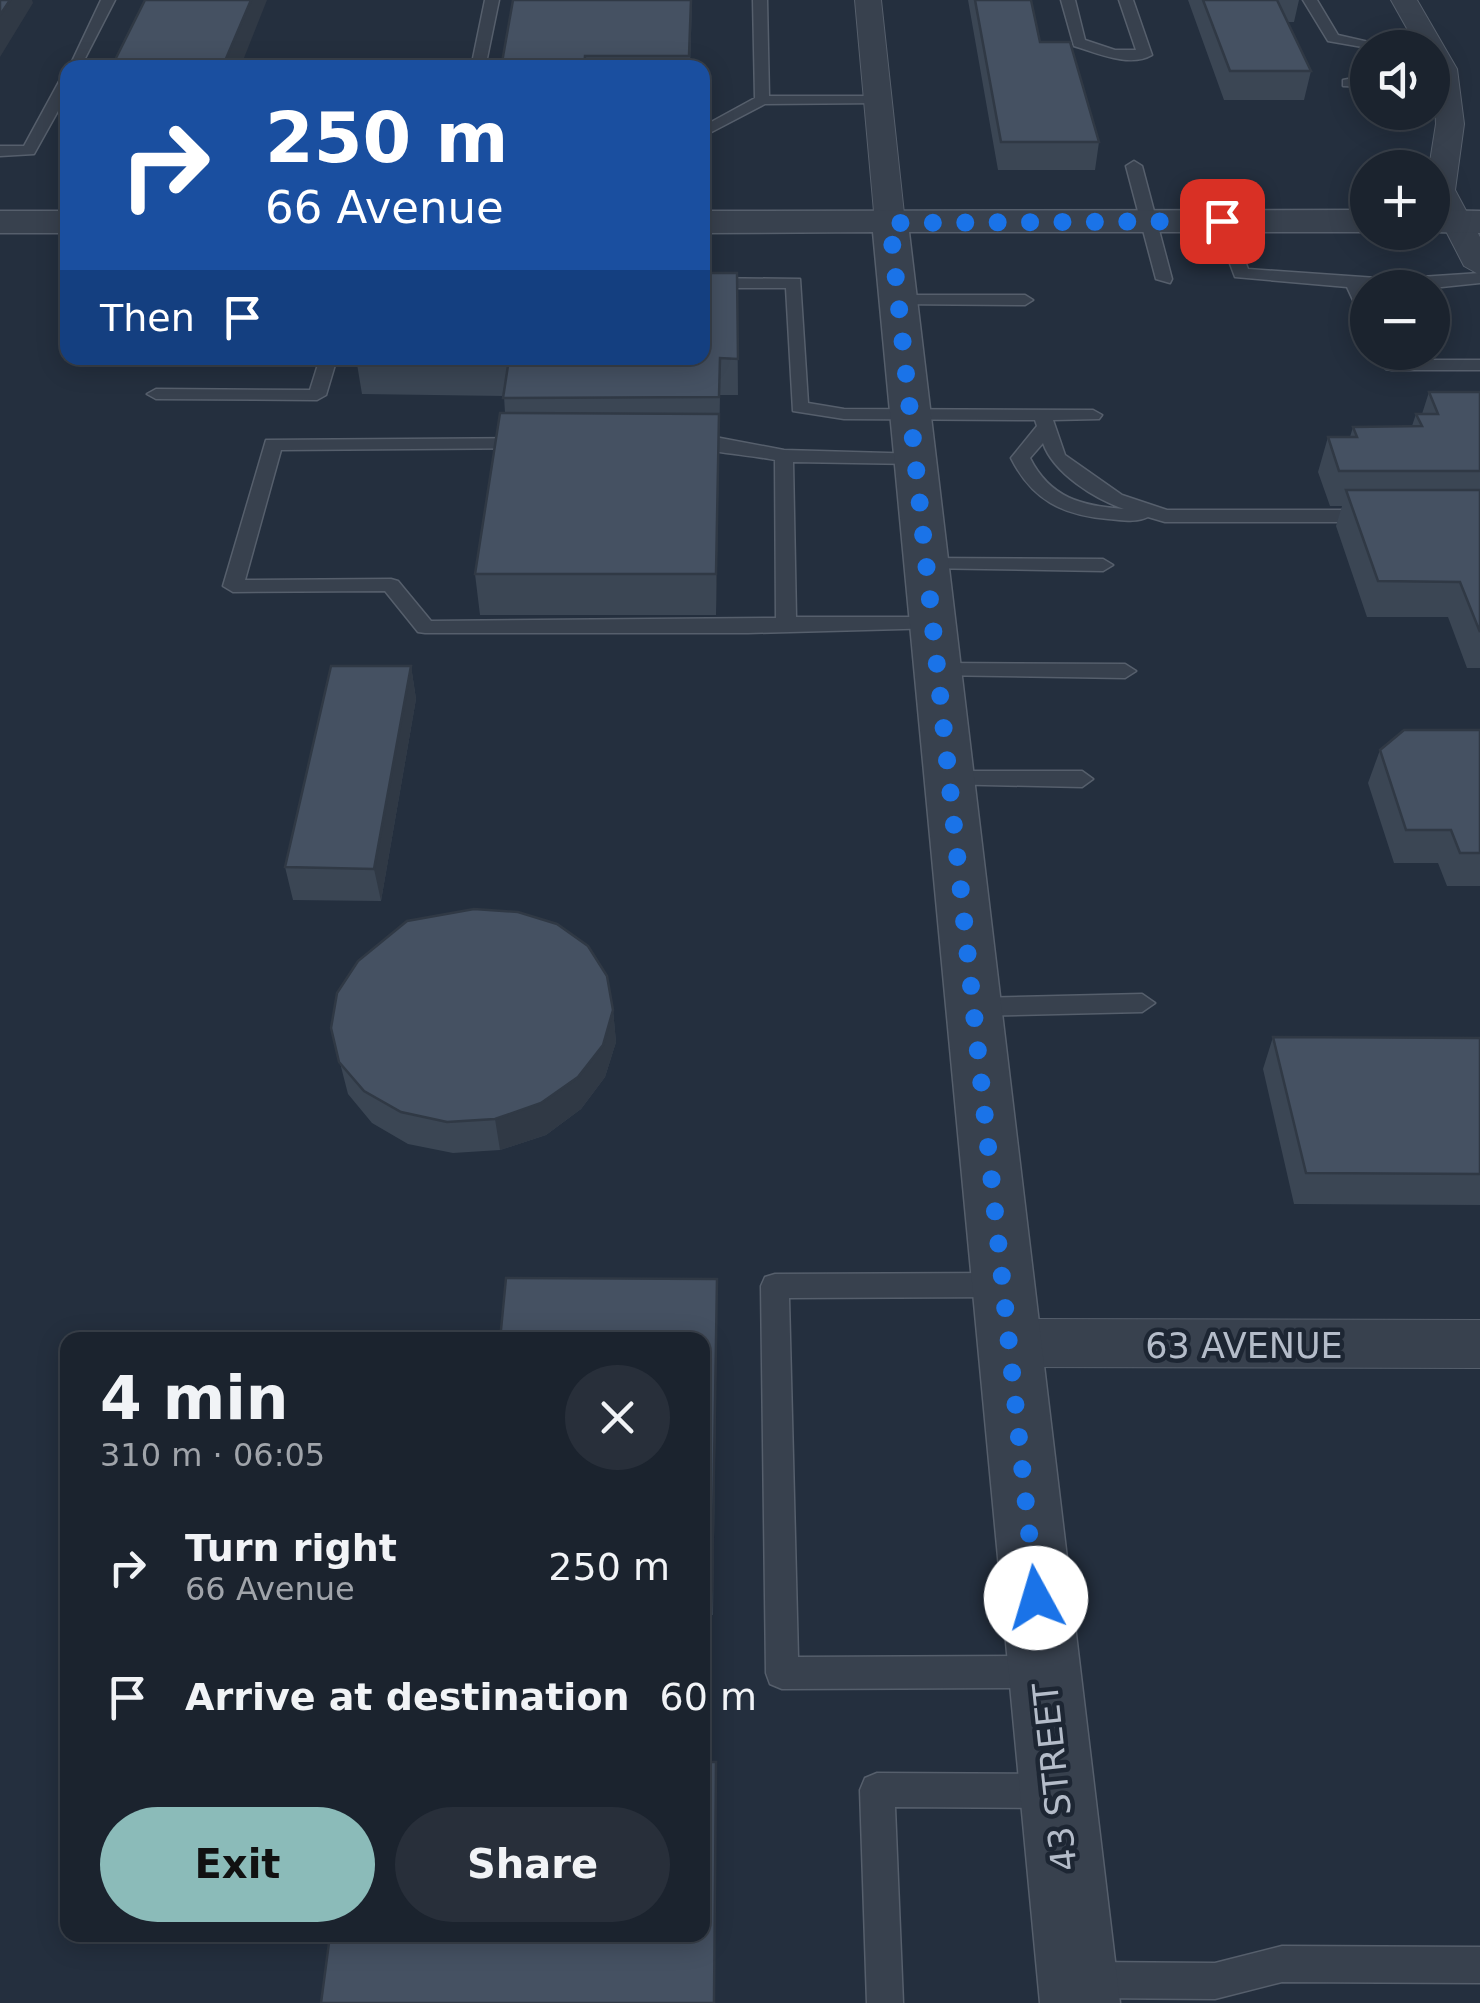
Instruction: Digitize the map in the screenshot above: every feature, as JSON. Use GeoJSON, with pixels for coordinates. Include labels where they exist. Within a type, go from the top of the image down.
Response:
{"type":"FeatureCollection","features":[{"type":"Feature","properties":{"kind":"street","name":"43 STREET"},"geometry":{"type":"LineString","coordinates":[[868,0],[1078,1991]]}},
{"type":"Feature","properties":{"kind":"street"},"geometry":{"type":"LineString","coordinates":[[1404,0],[1422,30]]}},
{"type":"Feature","properties":{"kind":"street"},"geometry":{"type":"LineString","coordinates":[[1449,130],[1440,190],[1480,266]]}},
{"type":"Feature","properties":{"kind":"street"},"geometry":{"type":"LineString","coordinates":[[710,222],[1350,221]]}},
{"type":"Feature","properties":{"kind":"street"},"geometry":{"type":"LineString","coordinates":[[0,222],[60,222]]}},
{"type":"Feature","properties":{"kind":"street","name":"63 AVENUE"},"geometry":{"type":"LineString","coordinates":[[1006,1314],[1480,1344]]}},
{"type":"Feature","properties":{"kind":"lane"},"geometry":{"type":"LineString","coordinates":[[77,60],[108,0]]}},
{"type":"Feature","properties":{"kind":"lane"},"geometry":{"type":"LineString","coordinates":[[480,60],[492,0]]}},
{"type":"Feature","properties":{"kind":"lane"},"geometry":{"type":"LineString","coordinates":[[760,0],[762,100]]}},
{"type":"Feature","properties":{"kind":"lane"},"geometry":{"type":"LineString","coordinates":[[1068,0],[1079,43],[1114,54],[1145,55],[1126,0]]}},
{"type":"Feature","properties":{"kind":"lane"},"geometry":{"type":"LineString","coordinates":[[1310,0],[1333,38],[1350,41]]}},
{"type":"Feature","properties":{"kind":"lane"},"geometry":{"type":"LineString","coordinates":[[0,150],[29,151],[60,93]]}},
{"type":"Feature","properties":{"kind":"lane"},"geometry":{"type":"LineString","coordinates":[[710,129],[762,100],[876,100]]}},
{"type":"Feature","properties":{"kind":"lane"},"geometry":{"type":"LineString","coordinates":[[1134,166],[1164,280]]}},
{"type":"Feature","properties":{"kind":"lane"},"geometry":{"type":"LineString","coordinates":[[1222,221],[1242,273],[1350,282]]}},
{"type":"Feature","properties":{"kind":"lane"},"geometry":{"type":"LineString","coordinates":[[1450,282],[1480,278]]}},
{"type":"Feature","properties":{"kind":"lane"},"geometry":{"type":"LineString","coordinates":[[710,283],[794,283],[799,406],[844,414],[913,436]]}},
{"type":"Feature","properties":{"kind":"lane"},"geometry":{"type":"LineString","coordinates":[[898,300],[1025,300]]}},
{"type":"Feature","properties":{"kind":"lane"},"geometry":{"type":"LineString","coordinates":[[156,394],[318,394],[326,365]]}},
{"type":"Feature","properties":{"kind":"lane"},"geometry":{"type":"LineString","coordinates":[[1450,365],[1480,365]]}},
{"type":"Feature","properties":{"kind":"lane"},"geometry":{"type":"LineString","coordinates":[[657,443],[715,443],[784,456],[1093,415]]}},
{"type":"Feature","properties":{"kind":"lane"},"geometry":{"type":"LineString","coordinates":[[1044,420],[1057,458],[1115,499],[1165,516]]}},
{"type":"Feature","properties":{"kind":"lane"},"geometry":{"type":"LineString","coordinates":[[1044,420],[1020,458],[1030,483],[1079,513],[1390,516]]}},
{"type":"Feature","properties":{"kind":"lane"},"geometry":{"type":"LineString","coordinates":[[560,444],[273,444],[233,586],[391,585],[424,626],[748,627],[786,622],[935,647],[1125,671]]}},
{"type":"Feature","properties":{"kind":"lane"},"geometry":{"type":"LineString","coordinates":[[784,456],[786,622]]}},
{"type":"Feature","properties":{"kind":"lane"},"geometry":{"type":"LineString","coordinates":[[926,564],[1103,565]]}},
{"type":"Feature","properties":{"kind":"lane"},"geometry":{"type":"LineString","coordinates":[[949,778],[1082,779]]}},
{"type":"Feature","properties":{"kind":"lane"},"geometry":{"type":"LineString","coordinates":[[974,1007],[1142,1004]]}},
{"type":"Feature","properties":{"kind":"lane"},"geometry":{"type":"LineString","coordinates":[[1006,1314],[775,1286],[782,1673],[1044,1672]]}},
{"type":"Feature","properties":{"kind":"lane"},"geometry":{"type":"LineString","coordinates":[[884,2003],[876,1790],[1057,1791]]}},
{"type":"Feature","properties":{"kind":"lane"},"geometry":{"type":"LineString","coordinates":[[1078,1991],[1215,1980],[1282,1964],[1480,1965]]}},
{"type":"Feature","properties":{"kind":"building"},"geometry":{"type":"Polygon","coordinates":[[[0,0],[10,0],[0,15],[0,0]]]}},
{"type":"Feature","properties":{"kind":"building"},"geometry":{"type":"Polygon","coordinates":[[[145,0],[251,0],[225,60],[115,60],[145,0]]]}},
{"type":"Feature","properties":{"kind":"building"},"geometry":{"type":"Polygon","coordinates":[[[513,0],[691,0],[689,56],[502,60],[513,0]]]}},
{"type":"Feature","properties":{"kind":"building"},"geometry":{"type":"Polygon","coordinates":[[[975,0],[1031,0],[1040,42],[1070,42],[1099,142],[1001,142],[975,0]]]}},
{"type":"Feature","properties":{"kind":"building"},"geometry":{"type":"Polygon","coordinates":[[[1203,0],[1277,0],[1311,71],[1230,71],[1203,0]]]}},
{"type":"Feature","properties":{"kind":"building"},"geometry":{"type":"Polygon","coordinates":[[[710,273],[737,273],[738,359],[720,358],[719,397],[503,398],[508,365],[710,365],[710,273]]]}},
{"type":"Feature","properties":{"kind":"building"},"geometry":{"type":"Polygon","coordinates":[[[1429,392],[1480,392],[1480,471],[1339,471],[1328,437],[1357,437],[1353,427],[1422,426],[1416,414],[1438,414],[1429,392]]]}},
{"type":"Feature","properties":{"kind":"building"},"geometry":{"type":"Polygon","coordinates":[[[500,413],[719,414],[716,574],[475,574],[500,413]]]}},
{"type":"Feature","properties":{"kind":"building"},"geometry":{"type":"Polygon","coordinates":[[[1346,490],[1480,490],[1480,632],[1460,582],[1378,581],[1346,490]]]}},
{"type":"Feature","properties":{"kind":"building"},"geometry":{"type":"Polygon","coordinates":[[[331,666],[411,666],[374,869],[285,867],[331,666]]]}},
{"type":"Feature","properties":{"kind":"building"},"geometry":{"type":"Polygon","coordinates":[[[1404,730],[1480,730],[1480,853],[1460,853],[1451,830],[1406,830],[1380,750],[1404,730]]]}},
{"type":"Feature","properties":{"kind":"building"},"geometry":{"type":"Polygon","coordinates":[[[474,909],[518,912],[557,924],[588,946],[607,976],[613,1010],[603,1045],[578,1077],[541,1103],[495,1119],[447,1122],[401,1112],[364,1091],[339,1062],[331,1028],[337,993],[358,961],[407,921],[474,909]]]}},
{"type":"Feature","properties":{"kind":"building"},"geometry":{"type":"Polygon","coordinates":[[[1273,1037],[1480,1038],[1480,1174],[1306,1173],[1273,1037]]]}},
{"type":"Feature","properties":{"kind":"building"},"geometry":{"type":"Polygon","coordinates":[[[506,1278],[717,1279],[712,1589],[710,1332],[501,1332],[506,1278]]]}},
{"type":"Feature","properties":{"kind":"building"},"geometry":{"type":"Polygon","coordinates":[[[710,1762],[716,1762],[714,2003],[321,2003],[329,1942],[710,1942],[710,1762]]]}},
{"type":"Feature","properties":{"kind":"route"},"geometry":{"type":"LineString","coordinates":[[1036,1598],[890,223],[1222,221]]}}]}
